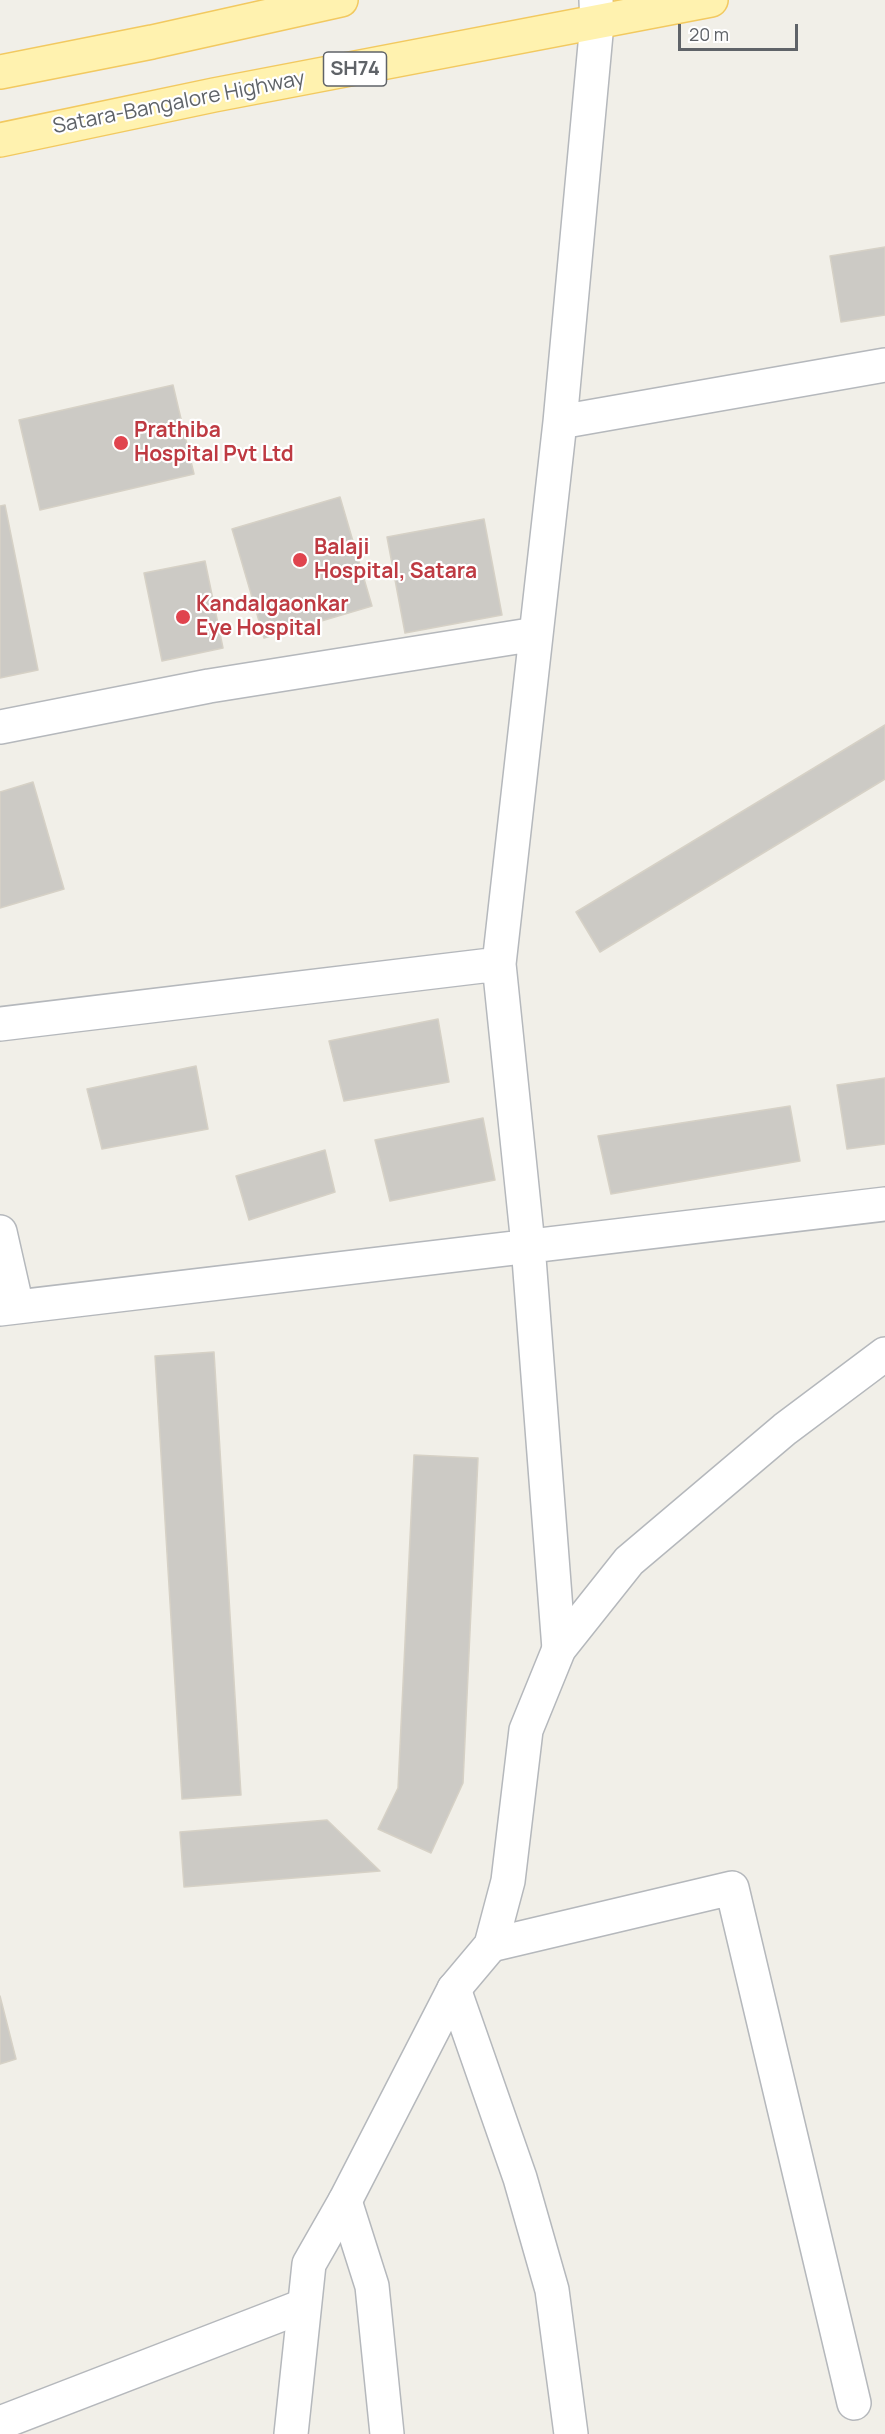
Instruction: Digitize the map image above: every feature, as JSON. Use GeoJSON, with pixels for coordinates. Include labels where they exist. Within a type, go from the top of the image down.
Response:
{"type":"FeatureCollection","features":[{"type":"Feature","properties":{"kind":"main road"},"geometry":{"type":"LineString","coordinates":[[0,72],[152,42],[341,0]]}},
{"type":"Feature","properties":{"kind":"main road","name":"Satara-Bangalore Highway"},"geometry":{"type":"LineString","coordinates":[[0,140],[597,12],[711,0]]}},
{"type":"Feature","properties":{"kind":"street"},"geometry":{"type":"LineString","coordinates":[[559,1649],[528,1245],[499,964],[560,422],[597,12]]}},
{"type":"Feature","properties":{"kind":"street"},"geometry":{"type":"LineString","coordinates":[[560,422],[885,365]]}},
{"type":"Feature","properties":{"kind":"street"},"geometry":{"type":"LineString","coordinates":[[0,727],[209,686],[536,634]]}},
{"type":"Feature","properties":{"kind":"street"},"geometry":{"type":"LineString","coordinates":[[0,1024],[499,964]]}},
{"type":"Feature","properties":{"kind":"street"},"geometry":{"type":"LineString","coordinates":[[0,1232],[9,1308],[885,1204]]}},
{"type":"Feature","properties":{"kind":"street"},"geometry":{"type":"LineString","coordinates":[[291,2434],[309,2264],[345,2201],[454,1989],[492,1945],[508,1881],[526,1730],[559,1649],[629,1561],[785,1429],[885,1354]]}},
{"type":"Feature","properties":{"kind":"street"},"geometry":{"type":"LineString","coordinates":[[492,1945],[732,1888],[854,2403]]}},
{"type":"Feature","properties":{"kind":"street"},"geometry":{"type":"LineString","coordinates":[[454,1989],[520,2178],[552,2290],[571,2434]]}},
{"type":"Feature","properties":{"kind":"street"},"geometry":{"type":"LineString","coordinates":[[345,2201],[372,2286],[387,2434]]}},
{"type":"Feature","properties":{"kind":"street"},"geometry":{"type":"LineString","coordinates":[[0,2423],[303,2306]]}},
{"type":"Feature","properties":{"kind":"building"},"geometry":{"type":"Polygon","coordinates":[[[885,247],[885,315],[841,322],[830,256],[885,247]]]}},
{"type":"Feature","properties":{"kind":"building"},"geometry":{"type":"Polygon","coordinates":[[[173,385],[194,474],[40,510],[19,420],[173,385]]]}},
{"type":"Feature","properties":{"kind":"building"},"geometry":{"type":"Polygon","coordinates":[[[340,497],[372,606],[264,638],[232,529],[340,497]]]}},
{"type":"Feature","properties":{"kind":"building"},"geometry":{"type":"Polygon","coordinates":[[[5,505],[38,670],[0,678],[0,506],[5,505]]]}},
{"type":"Feature","properties":{"kind":"building"},"geometry":{"type":"Polygon","coordinates":[[[484,519],[502,615],[405,633],[387,537],[484,519]]]}},
{"type":"Feature","properties":{"kind":"building"},"geometry":{"type":"Polygon","coordinates":[[[205,561],[223,648],[162,661],[144,573],[205,561]]]}},
{"type":"Feature","properties":{"kind":"building"},"geometry":{"type":"Polygon","coordinates":[[[885,725],[885,779],[600,952],[576,912],[885,725]]]}},
{"type":"Feature","properties":{"kind":"building"},"geometry":{"type":"Polygon","coordinates":[[[33,782],[64,889],[0,908],[0,792],[33,782]]]}},
{"type":"Feature","properties":{"kind":"building"},"geometry":{"type":"Polygon","coordinates":[[[438,1019],[449,1082],[344,1101],[329,1041],[438,1019]]]}},
{"type":"Feature","properties":{"kind":"building"},"geometry":{"type":"Polygon","coordinates":[[[196,1066],[208,1129],[102,1149],[87,1089],[196,1066]]]}},
{"type":"Feature","properties":{"kind":"building"},"geometry":{"type":"Polygon","coordinates":[[[885,1078],[885,1144],[847,1149],[837,1085],[885,1078]]]}},
{"type":"Feature","properties":{"kind":"building"},"geometry":{"type":"Polygon","coordinates":[[[790,1106],[800,1161],[611,1194],[598,1136],[790,1106]]]}},
{"type":"Feature","properties":{"kind":"building"},"geometry":{"type":"Polygon","coordinates":[[[483,1118],[495,1180],[390,1201],[375,1140],[483,1118]]]}},
{"type":"Feature","properties":{"kind":"building"},"geometry":{"type":"Polygon","coordinates":[[[325,1150],[335,1192],[249,1220],[236,1176],[325,1150]]]}},
{"type":"Feature","properties":{"kind":"building"},"geometry":{"type":"Polygon","coordinates":[[[214,1352],[241,1795],[182,1799],[155,1356],[214,1352]]]}},
{"type":"Feature","properties":{"kind":"building"},"geometry":{"type":"Polygon","coordinates":[[[414,1455],[478,1458],[463,1783],[431,1853],[378,1829],[398,1788],[414,1455]]]}},
{"type":"Feature","properties":{"kind":"building"},"geometry":{"type":"Polygon","coordinates":[[[327,1820],[380,1871],[184,1887],[180,1832],[327,1820]]]}},
{"type":"Feature","properties":{"kind":"building"},"geometry":{"type":"Polygon","coordinates":[[[0,1996],[16,2059],[0,2064],[0,1996]]]}},
{"type":"Feature","properties":{"kind":"place","name":"Prathiba Hospital Pvt Ltd"},"geometry":{"type":"Point","coordinates":[121,443]}},
{"type":"Feature","properties":{"kind":"place","name":"Balaji Hospital, Satara"},"geometry":{"type":"Point","coordinates":[300,560]}},
{"type":"Feature","properties":{"kind":"place","name":"Kandalgaonkar Eye Hospital"},"geometry":{"type":"Point","coordinates":[183,617]}}]}
